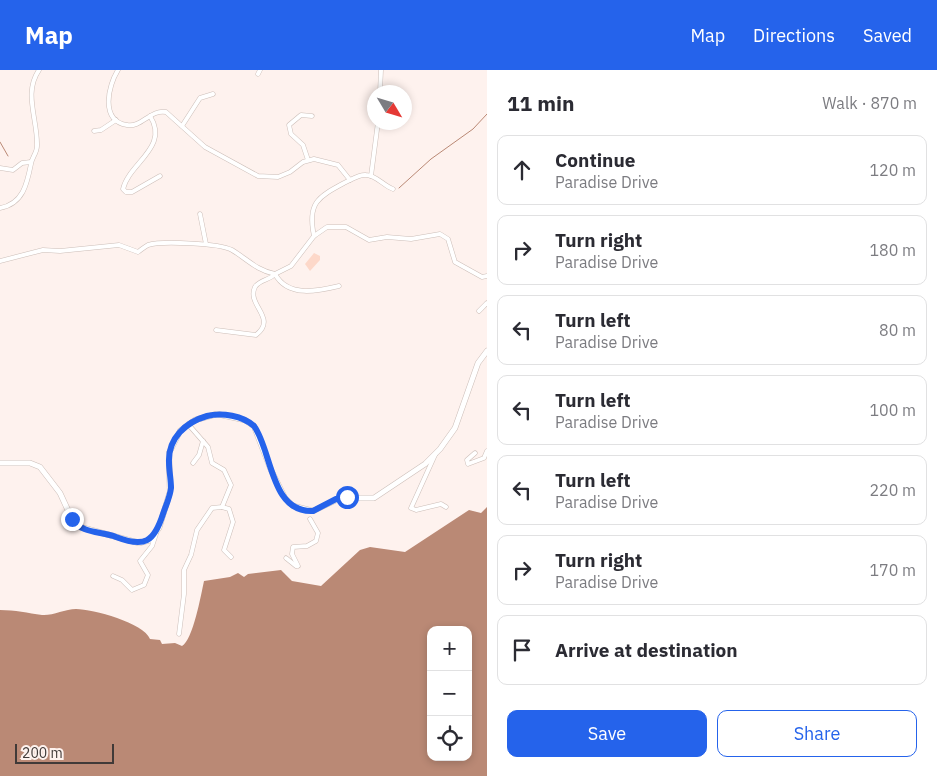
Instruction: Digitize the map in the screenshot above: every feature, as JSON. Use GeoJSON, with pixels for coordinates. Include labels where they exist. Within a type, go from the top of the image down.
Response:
{"type":"FeatureCollection","features":[{"type":"Feature","properties":{"kind":"street"},"geometry":{"type":"LineString","coordinates":[[0,208],[9,206],[20,198],[29,176],[31,162],[37,151],[31,92],[39,70]]}},
{"type":"Feature","properties":{"kind":"street"},"geometry":{"type":"LineString","coordinates":[[118,70],[109,86],[109,107],[116,120],[123,124],[134,126],[160,111],[166,112],[205,147],[263,177],[284,175],[308,160],[320,160],[338,165],[350,180]]}},
{"type":"Feature","properties":{"kind":"street"},"geometry":{"type":"LineString","coordinates":[[380,85],[381,70]]}},
{"type":"Feature","properties":{"kind":"street"},"geometry":{"type":"LineString","coordinates":[[182,126],[200,98],[213,94]]}},
{"type":"Feature","properties":{"kind":"street"},"geometry":{"type":"LineString","coordinates":[[308,160],[303,145],[291,134],[289,125],[301,115],[312,116]]}},
{"type":"Feature","properties":{"kind":"street"},"geometry":{"type":"LineString","coordinates":[[150,116],[156,133],[154,142],[125,182],[123,188],[126,192],[132,192],[160,176]]}},
{"type":"Feature","properties":{"kind":"street"},"geometry":{"type":"LineString","coordinates":[[94,130],[101,130],[116,120]]}},
{"type":"Feature","properties":{"kind":"street"},"geometry":{"type":"LineString","coordinates":[[371,176],[377,130]]}},
{"type":"Feature","properties":{"kind":"street"},"geometry":{"type":"LineString","coordinates":[[0,168],[13,170],[22,163],[31,162]]}},
{"type":"Feature","properties":{"kind":"street"},"geometry":{"type":"LineString","coordinates":[[314,236],[312,226],[313,209],[317,199],[362,175],[371,176],[393,189]]}},
{"type":"Feature","properties":{"kind":"street"},"geometry":{"type":"LineString","coordinates":[[200,214],[206,244]]}},
{"type":"Feature","properties":{"kind":"street"},"geometry":{"type":"LineString","coordinates":[[216,330],[256,335],[261,331],[264,319],[255,299],[254,291],[256,285],[291,266],[314,236],[327,227],[346,227],[369,240],[387,237],[411,239],[440,234],[448,239],[454,262],[482,277],[487,276]]}},
{"type":"Feature","properties":{"kind":"street"},"geometry":{"type":"LineString","coordinates":[[0,261],[43,250],[60,251],[120,245],[138,252],[153,244],[206,244],[218,245],[232,250],[256,268],[275,274],[282,283],[301,291],[340,286]]}},
{"type":"Feature","properties":{"kind":"street"},"geometry":{"type":"LineString","coordinates":[[479,312],[487,304]]}},
{"type":"Feature","properties":{"kind":"street"},"geometry":{"type":"LineString","coordinates":[[446,507],[441,504],[416,510],[411,508],[435,455],[455,428],[477,366],[487,351]]}},
{"type":"Feature","properties":{"kind":"street"},"geometry":{"type":"LineString","coordinates":[[114,576],[122,580],[132,590],[144,585],[148,575],[140,561],[152,546],[170,492],[170,453],[177,435],[195,420],[219,414],[245,420],[254,426],[271,470],[285,498],[293,506],[305,511],[317,510],[340,498],[377,497],[435,455]]}},
{"type":"Feature","properties":{"kind":"street"},"geometry":{"type":"LineString","coordinates":[[193,430],[195,420]]}},
{"type":"Feature","properties":{"kind":"street"},"geometry":{"type":"LineString","coordinates":[[188,424],[208,447],[212,463],[224,470],[231,485],[222,507]]}},
{"type":"Feature","properties":{"kind":"street"},"geometry":{"type":"LineString","coordinates":[[193,463],[199,455],[203,441]]}},
{"type":"Feature","properties":{"kind":"street"},"geometry":{"type":"LineString","coordinates":[[475,453],[467,460],[468,464],[484,458],[487,451]]}},
{"type":"Feature","properties":{"kind":"street"},"geometry":{"type":"LineString","coordinates":[[0,463],[30,463],[40,467],[60,493],[72,519],[83,529],[135,542],[147,541],[156,534]]}},
{"type":"Feature","properties":{"kind":"street"},"geometry":{"type":"LineString","coordinates":[[179,634],[184,594],[184,570],[191,555],[197,530],[212,508],[222,507],[229,509],[233,517],[224,550],[230,557]]}},
{"type":"Feature","properties":{"kind":"street"},"geometry":{"type":"LineString","coordinates":[[286,558],[298,566],[292,554],[293,547],[307,546],[316,541],[318,533],[310,519]]}},
{"type":"Feature","properties":{"kind":"shaded area"},"geometry":{"type":"Polygon","coordinates":[[[314,253],[320,256],[320,260],[310,271],[305,264],[314,253]]]}},
{"type":"Feature","properties":{"kind":"shaded area"},"geometry":{"type":"Polygon","coordinates":[[[487,507],[487,776],[0,776],[0,610],[42,615],[76,609],[94,611],[128,622],[146,633],[150,639],[160,640],[162,644],[175,643],[182,646],[190,635],[204,581],[230,577],[238,573],[244,577],[248,574],[281,570],[292,581],[321,586],[360,550],[370,547],[405,552],[469,510],[481,513],[487,507]]]}},
{"type":"Feature","properties":{"kind":"waterway"},"geometry":{"type":"LineString","coordinates":[[399,188],[431,159],[473,129],[487,114]]}},
{"type":"Feature","properties":{"kind":"waterway"},"geometry":{"type":"LineString","coordinates":[[0,142],[8,156]]}},
{"type":"Feature","properties":{"kind":"route"},"geometry":{"type":"LineString","coordinates":[[72,519],[76,525],[83,529],[108,534],[127,541],[139,542],[153,538],[156,534],[171,486],[169,457],[175,438],[183,428],[197,419],[217,414],[245,420],[252,423],[258,430],[271,470],[285,498],[293,506],[305,511],[313,511],[322,508],[336,499],[347,497]]}}]}
